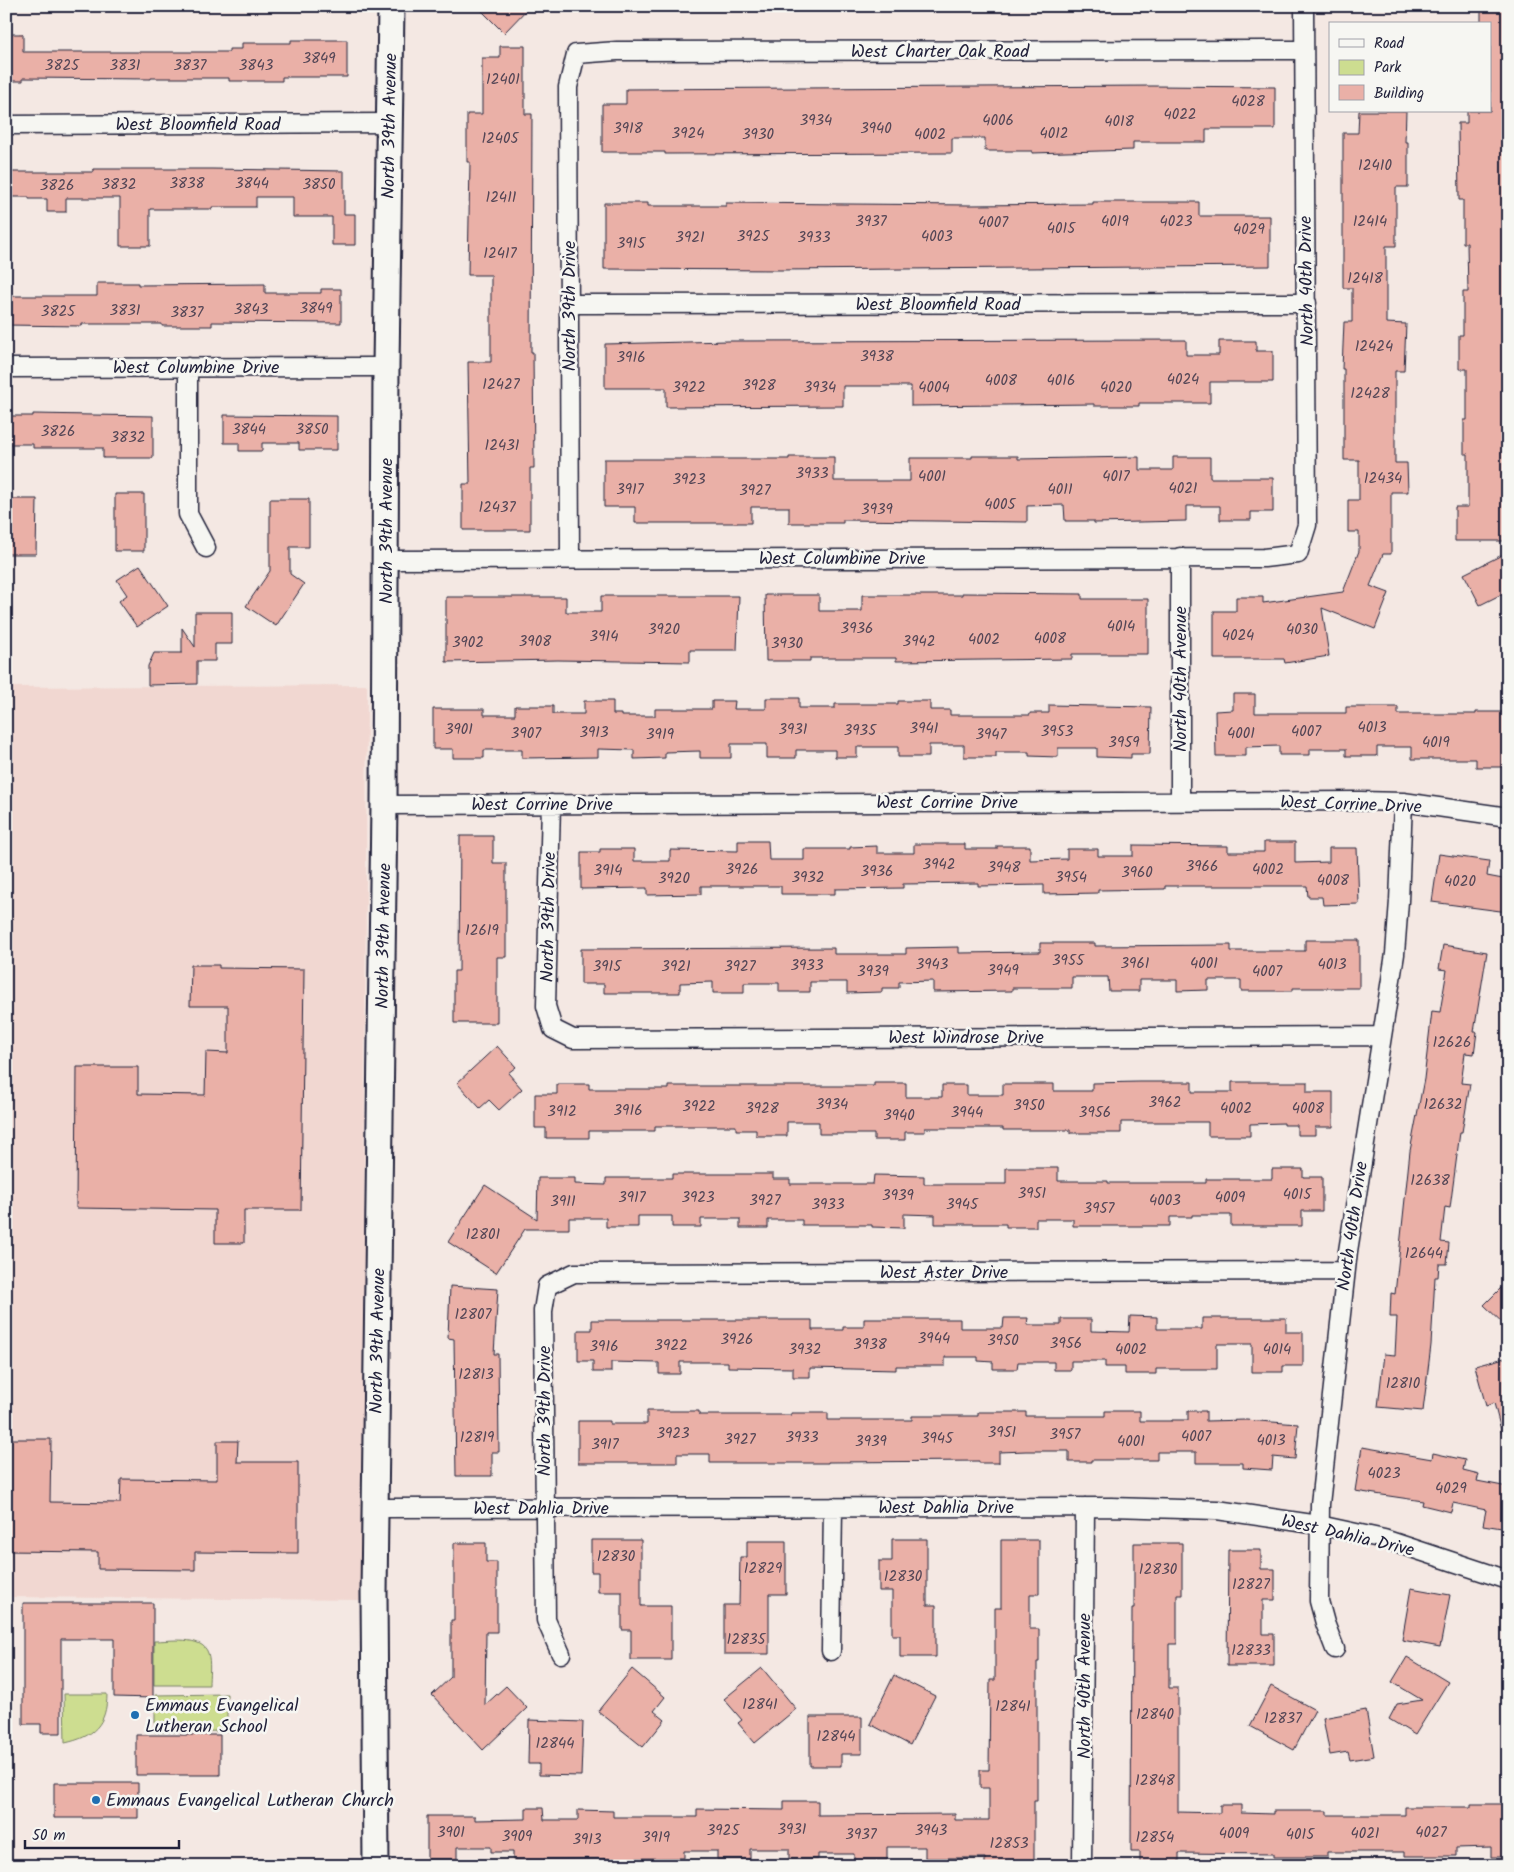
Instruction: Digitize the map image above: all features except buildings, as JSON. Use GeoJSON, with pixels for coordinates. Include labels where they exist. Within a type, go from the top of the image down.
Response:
{"type":"FeatureCollection","features":[{"type":"Feature","properties":{"kind":"street","name":"North 39th Avenue"},"geometry":{"type":"LineString","coordinates":[[376,1866],[375,1508],[384,805],[386,367],[391,6]]}},
{"type":"Feature","properties":{"kind":"street","name":"North 40th Drive"},"geometry":{"type":"LineString","coordinates":[[1298,554],[1308,525],[1304,6]]}},
{"type":"Feature","properties":{"kind":"street","name":"West Charter Oak Road"},"geometry":{"type":"LineString","coordinates":[[576,54],[617,51],[1304,50]]}},
{"type":"Feature","properties":{"kind":"street","name":"North 39th Drive"},"geometry":{"type":"LineString","coordinates":[[570,559],[568,86],[576,54]]}},
{"type":"Feature","properties":{"kind":"street","name":"West Bloomfield Road"},"geometry":{"type":"LineString","coordinates":[[6,126],[389,123]]}},
{"type":"Feature","properties":{"kind":"street","name":"West Bloomfield Road"},"geometry":{"type":"LineString","coordinates":[[569,304],[1307,303]]}},
{"type":"Feature","properties":{"kind":"street"},"geometry":{"type":"LineString","coordinates":[[188,367],[188,514],[206,548]]}},
{"type":"Feature","properties":{"kind":"street","name":"West Columbine Drive"},"geometry":{"type":"LineString","coordinates":[[6,368],[386,367]]}},
{"type":"Feature","properties":{"kind":"street","name":"West Columbine Drive"},"geometry":{"type":"LineString","coordinates":[[386,560],[1264,558],[1298,554]]}},
{"type":"Feature","properties":{"kind":"street","name":"North 40th Avenue"},"geometry":{"type":"LineString","coordinates":[[1180,557],[1180,802]]}},
{"type":"Feature","properties":{"kind":"street","name":"North 40th Drive"},"geometry":{"type":"LineString","coordinates":[[1335,1649],[1319,1601],[1320,1525],[1345,1271],[1395,954],[1403,802]]}},
{"type":"Feature","properties":{"kind":"street","name":"West Corrine Drive"},"geometry":{"type":"LineString","coordinates":[[384,805],[1403,802],[1508,817]]}},
{"type":"Feature","properties":{"kind":"street","name":"North 39th Drive"},"geometry":{"type":"LineString","coordinates":[[551,804],[546,1006],[553,1029]]}},
{"type":"Feature","properties":{"kind":"street","name":"West Windrose Drive"},"geometry":{"type":"LineString","coordinates":[[553,1029],[573,1039],[1381,1036]]}},
{"type":"Feature","properties":{"kind":"street","name":"West Aster Drive"},"geometry":{"type":"LineString","coordinates":[[547,1286],[574,1273],[1345,1271]]}},
{"type":"Feature","properties":{"kind":"street","name":"North 39th Drive"},"geometry":{"type":"LineString","coordinates":[[547,1286],[544,1312],[546,1620],[561,1654]]}},
{"type":"Feature","properties":{"kind":"street"},"geometry":{"type":"LineString","coordinates":[[831,1652],[833,1507]]}},
{"type":"Feature","properties":{"kind":"street","name":"North 40th Avenue"},"geometry":{"type":"LineString","coordinates":[[1082,1866],[1085,1507]]}},
{"type":"Feature","properties":{"kind":"street","name":"West Dahlia Drive"},"geometry":{"type":"LineString","coordinates":[[375,1508],[1085,1507],[1217,1510],[1320,1525],[1384,1539],[1508,1580]]}},
{"type":"Feature","properties":{"kind":"shaded area"},"geometry":{"type":"Polygon","coordinates":[[[367,685],[362,1600],[6,1597],[6,687],[367,685]]]}},
{"type":"Feature","properties":{"kind":"green space"},"geometry":{"type":"Polygon","coordinates":[[[184,1640],[192,1641],[205,1647],[209,1661],[209,1685],[154,1685],[154,1641],[184,1640]]]}},
{"type":"Feature","properties":{"kind":"green space"},"geometry":{"type":"Polygon","coordinates":[[[64,1694],[107,1694],[104,1714],[96,1728],[83,1737],[65,1743],[64,1694]]]}},
{"type":"Feature","properties":{"kind":"green space"},"geometry":{"type":"Polygon","coordinates":[[[227,1694],[227,1731],[155,1732],[155,1695],[227,1694]]]}},
{"type":"Feature","properties":{"kind":"place","name":"Emmaus Evangelical Lutheran School"},"geometry":{"type":"Point","coordinates":[135,1715]}},
{"type":"Feature","properties":{"kind":"place","name":"Emmaus Evangelical Lutheran Church"},"geometry":{"type":"Point","coordinates":[96,1800]}}]}
